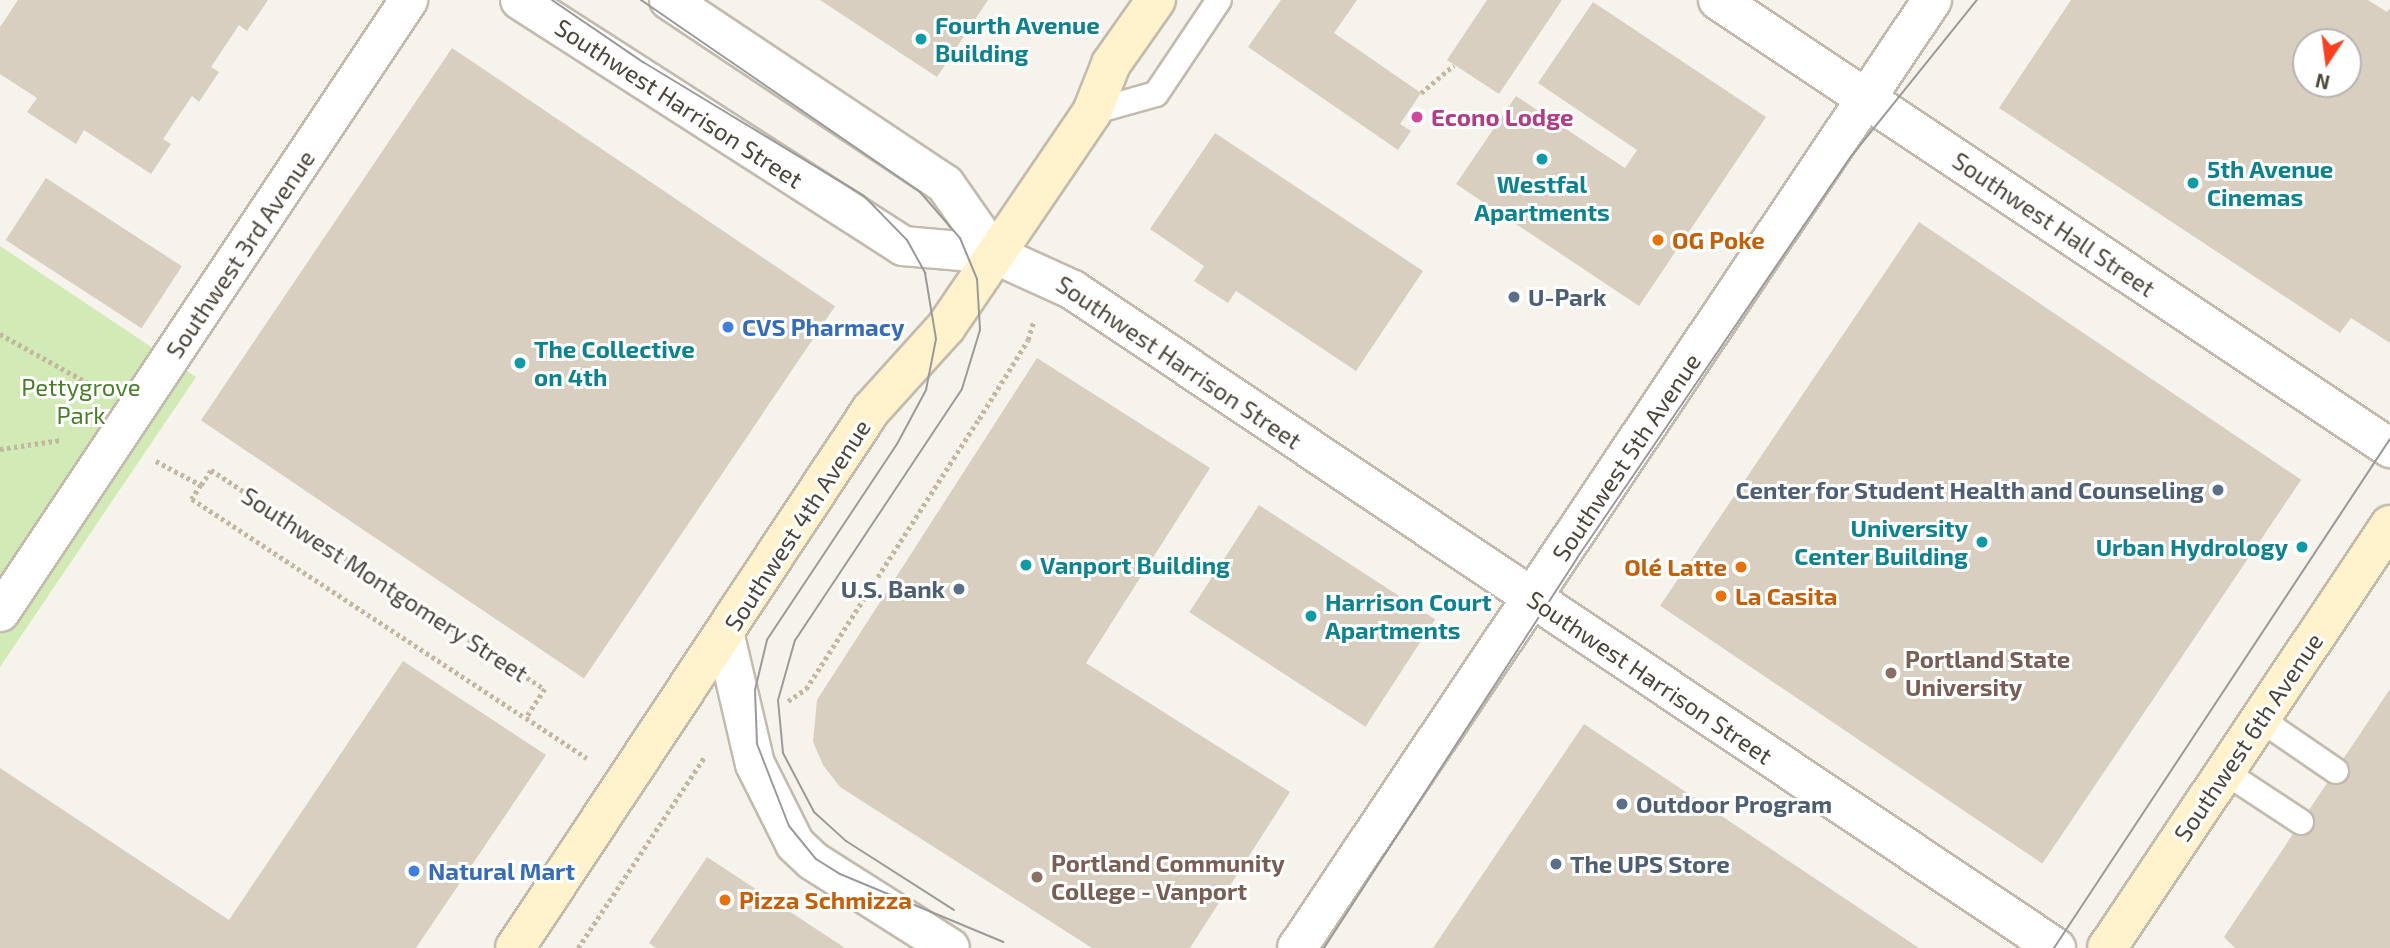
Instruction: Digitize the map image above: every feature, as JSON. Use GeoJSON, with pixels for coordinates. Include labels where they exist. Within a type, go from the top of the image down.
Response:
{"type":"FeatureCollection","features":[{"type":"Feature","properties":{"kind":"main road","name":"Southwest 4th Avenue"},"geometry":{"type":"LineString","coordinates":[[515,948],[725,636],[871,410],[936,339],[1092,112],[1111,64],[1156,0]]}},
{"type":"Feature","properties":{"kind":"main road","name":"Southwest 6th Avenue"},"geometry":{"type":"LineString","coordinates":[[2107,948],[2390,525]]}},
{"type":"Feature","properties":{"kind":"street","name":"Southwest 3rd Avenue"},"geometry":{"type":"LineString","coordinates":[[0,612],[408,0]]}},
{"type":"Feature","properties":{"kind":"street","name":"Southwest Harrison Street"},"geometry":{"type":"LineString","coordinates":[[520,0],[903,246],[994,254],[1073,290],[2056,948]]}},
{"type":"Feature","properties":{"kind":"street"},"geometry":{"type":"LineString","coordinates":[[669,0],[945,184],[994,254]]}},
{"type":"Feature","properties":{"kind":"street","name":"Southwest Hall Street"},"geometry":{"type":"LineString","coordinates":[[1718,0],[2390,448]]}},
{"type":"Feature","properties":{"kind":"street","name":"Southwest 5th Avenue"},"geometry":{"type":"LineString","coordinates":[[1297,948],[1932,0]]}},
{"type":"Feature","properties":{"kind":"street"},"geometry":{"type":"LineString","coordinates":[[725,636],[746,730],[775,808],[804,854],[950,948]]}},
{"type":"Feature","properties":{"kind":"lane"},"geometry":{"type":"LineString","coordinates":[[1092,112],[1156,94],[1219,0]]}},
{"type":"Feature","properties":{"kind":"lane"},"geometry":{"type":"LineString","coordinates":[[2260,719],[2336,771]]}},
{"type":"Feature","properties":{"kind":"lane"},"geometry":{"type":"LineString","coordinates":[[2225,772],[2301,822]]}},
{"type":"Feature","properties":{"kind":"path"},"geometry":{"type":"LineString","coordinates":[[1421,93],[1454,65]]}},
{"type":"Feature","properties":{"kind":"path"},"geometry":{"type":"LineString","coordinates":[[0,334],[68,368],[112,400],[116,440],[201,485]]}},
{"type":"Feature","properties":{"kind":"path"},"geometry":{"type":"LineString","coordinates":[[578,948],[705,756],[806,689],[1028,340]]}},
{"type":"Feature","properties":{"kind":"path"},"geometry":{"type":"LineString","coordinates":[[0,449],[25,444]]}},
{"type":"Feature","properties":{"kind":"path","name":"Southwest Montgomery Street"},"geometry":{"type":"LineString","coordinates":[[526,718],[545,690],[211,470],[192,499],[576,751]]}},
{"type":"Feature","properties":{"kind":"green space","name":"Pettygrove Park"},"geometry":{"type":"Polygon","coordinates":[[[0,246],[196,377],[0,667],[0,246]]]}},
{"type":"Feature","properties":{"kind":"building"},"geometry":{"type":"Polygon","coordinates":[[[18,0],[268,0],[247,31],[239,25],[211,67],[219,72],[199,102],[192,96],[163,139],[171,144],[151,174],[84,130],[76,144],[27,112],[37,98],[0,74],[0,27],[18,0]]]}},
{"type":"Feature","properties":{"kind":"building","name":"Fourth Avenue Building"},"geometry":{"type":"Polygon","coordinates":[[[820,0],[988,0],[937,77],[820,0]]]}},
{"type":"Feature","properties":{"kind":"building"},"geometry":{"type":"Polygon","coordinates":[[[1281,0],[1357,0],[1334,33],[1421,93],[1400,124],[1411,131],[1398,150],[1248,47],[1281,0]]]}},
{"type":"Feature","properties":{"kind":"building"},"geometry":{"type":"Polygon","coordinates":[[[1487,0],[1562,0],[1499,94],[1447,60],[1487,0]]]}},
{"type":"Feature","properties":{"kind":"building","name":"5th Avenue Cinemas"},"geometry":{"type":"Polygon","coordinates":[[[2071,0],[2368,0],[2387,12],[2390,8],[2390,343],[2351,318],[2340,333],[1999,108],[2071,0]]]}},
{"type":"Feature","properties":{"kind":"building","name":"Westfal Apartments"},"geometry":{"type":"Polygon","coordinates":[[[1593,2],[1766,117],[1639,306],[1456,184],[1516,96],[1625,168],[1637,150],[1538,83],[1593,2]]]}},
{"type":"Feature","properties":{"kind":"building","name":"The Collective on 4th"},"geometry":{"type":"Polygon","coordinates":[[[452,48],[835,306],[584,679],[201,420],[452,48]]]}},
{"type":"Feature","properties":{"kind":"building"},"geometry":{"type":"Polygon","coordinates":[[[1215,133],[1423,271],[1356,371],[1236,291],[1228,303],[1194,281],[1204,266],[1150,229],[1215,133]]]}},
{"type":"Feature","properties":{"kind":"building"},"geometry":{"type":"Polygon","coordinates":[[[46,178],[182,266],[142,328],[6,240],[46,178]]]}},
{"type":"Feature","properties":{"kind":"building","name":"University Center Building"},"geometry":{"type":"Polygon","coordinates":[[[1919,222],[2301,480],[2042,864],[1660,606],[1919,222]]]}},
{"type":"Feature","properties":{"kind":"building","name":"Vanport Building"},"geometry":{"type":"Polygon","coordinates":[[[1037,358],[1210,468],[1086,663],[1290,792],[1190,948],[1092,948],[840,787],[823,765],[813,742],[817,700],[1037,358]]]}},
{"type":"Feature","properties":{"kind":"building","name":"Harrison Court Apartments"},"geometry":{"type":"Polygon","coordinates":[[[1259,505],[1435,619],[1365,727],[1189,612],[1259,505]]]}},
{"type":"Feature","properties":{"kind":"building"},"geometry":{"type":"Polygon","coordinates":[[[403,661],[546,755],[416,948],[0,948],[0,768],[229,920],[403,661]]]}},
{"type":"Feature","properties":{"kind":"building"},"geometry":{"type":"Polygon","coordinates":[[[2390,689],[2390,948],[2235,948],[2224,937],[2390,689]]]}},
{"type":"Feature","properties":{"kind":"building"},"geometry":{"type":"Polygon","coordinates":[[[1584,724],[1919,948],[1433,948],[1584,724]]]}},
{"type":"Feature","properties":{"kind":"building","name":"Pizza Schmizza"},"geometry":{"type":"Polygon","coordinates":[[[707,857],[845,948],[656,948],[649,943],[707,857]]]}},
{"type":"Feature","properties":{"kind":"tram line"},"geometry":{"type":"LineString","coordinates":[[552,0],[643,62],[864,196],[907,240],[925,273],[936,339],[926,390],[897,444],[767,640],[755,690],[757,744],[789,826],[816,859],[840,874],[1003,942]]}},
{"type":"Feature","properties":{"kind":"tram line"},"geometry":{"type":"LineString","coordinates":[[641,0],[920,192],[960,238],[977,279],[980,330],[962,389],[795,640],[778,700],[783,753],[814,812],[846,841],[954,910]]}},
{"type":"Feature","properties":{"kind":"tram line"},"geometry":{"type":"LineString","coordinates":[[1324,948],[1577,558],[1853,154],[1977,0]]}},
{"type":"Feature","properties":{"kind":"tram line"},"geometry":{"type":"LineString","coordinates":[[2054,948],[2390,439]]}},
{"type":"Feature","properties":{"kind":"place","name":"Fourth Avenue Building"},"geometry":{"type":"Point","coordinates":[921,39]}},
{"type":"Feature","properties":{"kind":"place","name":"Econo Lodge"},"geometry":{"type":"Point","coordinates":[1417,117]}},
{"type":"Feature","properties":{"kind":"place","name":"Westfal Apartments"},"geometry":{"type":"Point","coordinates":[1542,159]}},
{"type":"Feature","properties":{"kind":"place","name":"5th Avenue Cinemas"},"geometry":{"type":"Point","coordinates":[2193,183]}},
{"type":"Feature","properties":{"kind":"place","name":"OG Poke"},"geometry":{"type":"Point","coordinates":[1658,240]}},
{"type":"Feature","properties":{"kind":"place","name":"U-Park"},"geometry":{"type":"Point","coordinates":[1514,297]}},
{"type":"Feature","properties":{"kind":"place","name":"CVS Pharmacy"},"geometry":{"type":"Point","coordinates":[728,327]}},
{"type":"Feature","properties":{"kind":"place","name":"The Collective on 4th"},"geometry":{"type":"Point","coordinates":[520,363]}},
{"type":"Feature","properties":{"kind":"place","name":"Center for Student Health and Counseling"},"geometry":{"type":"Point","coordinates":[2218,490]}},
{"type":"Feature","properties":{"kind":"place","name":"University Center Building"},"geometry":{"type":"Point","coordinates":[1982,542]}},
{"type":"Feature","properties":{"kind":"place","name":"Urban Hydrology"},"geometry":{"type":"Point","coordinates":[2302,547]}},
{"type":"Feature","properties":{"kind":"place","name":"Vanport Building"},"geometry":{"type":"Point","coordinates":[1026,565]}},
{"type":"Feature","properties":{"kind":"place","name":"Olé Latte"},"geometry":{"type":"Point","coordinates":[1741,567]}},
{"type":"Feature","properties":{"kind":"place","name":"U.S. Bank"},"geometry":{"type":"Point","coordinates":[959,589]}},
{"type":"Feature","properties":{"kind":"place","name":"La Casita"},"geometry":{"type":"Point","coordinates":[1721,596]}},
{"type":"Feature","properties":{"kind":"place","name":"Harrison Court Apartments"},"geometry":{"type":"Point","coordinates":[1311,616]}},
{"type":"Feature","properties":{"kind":"place","name":"Portland State University"},"geometry":{"type":"Point","coordinates":[1891,673]}},
{"type":"Feature","properties":{"kind":"place","name":"Outdoor Program"},"geometry":{"type":"Point","coordinates":[1622,804]}},
{"type":"Feature","properties":{"kind":"place","name":"The UPS Store"},"geometry":{"type":"Point","coordinates":[1556,864]}},
{"type":"Feature","properties":{"kind":"place","name":"Natural Mart"},"geometry":{"type":"Point","coordinates":[414,871]}},
{"type":"Feature","properties":{"kind":"place","name":"Portland Community College - Vanport"},"geometry":{"type":"Point","coordinates":[1037,877]}},
{"type":"Feature","properties":{"kind":"place","name":"Pizza Schmizza"},"geometry":{"type":"Point","coordinates":[725,900]}}]}
